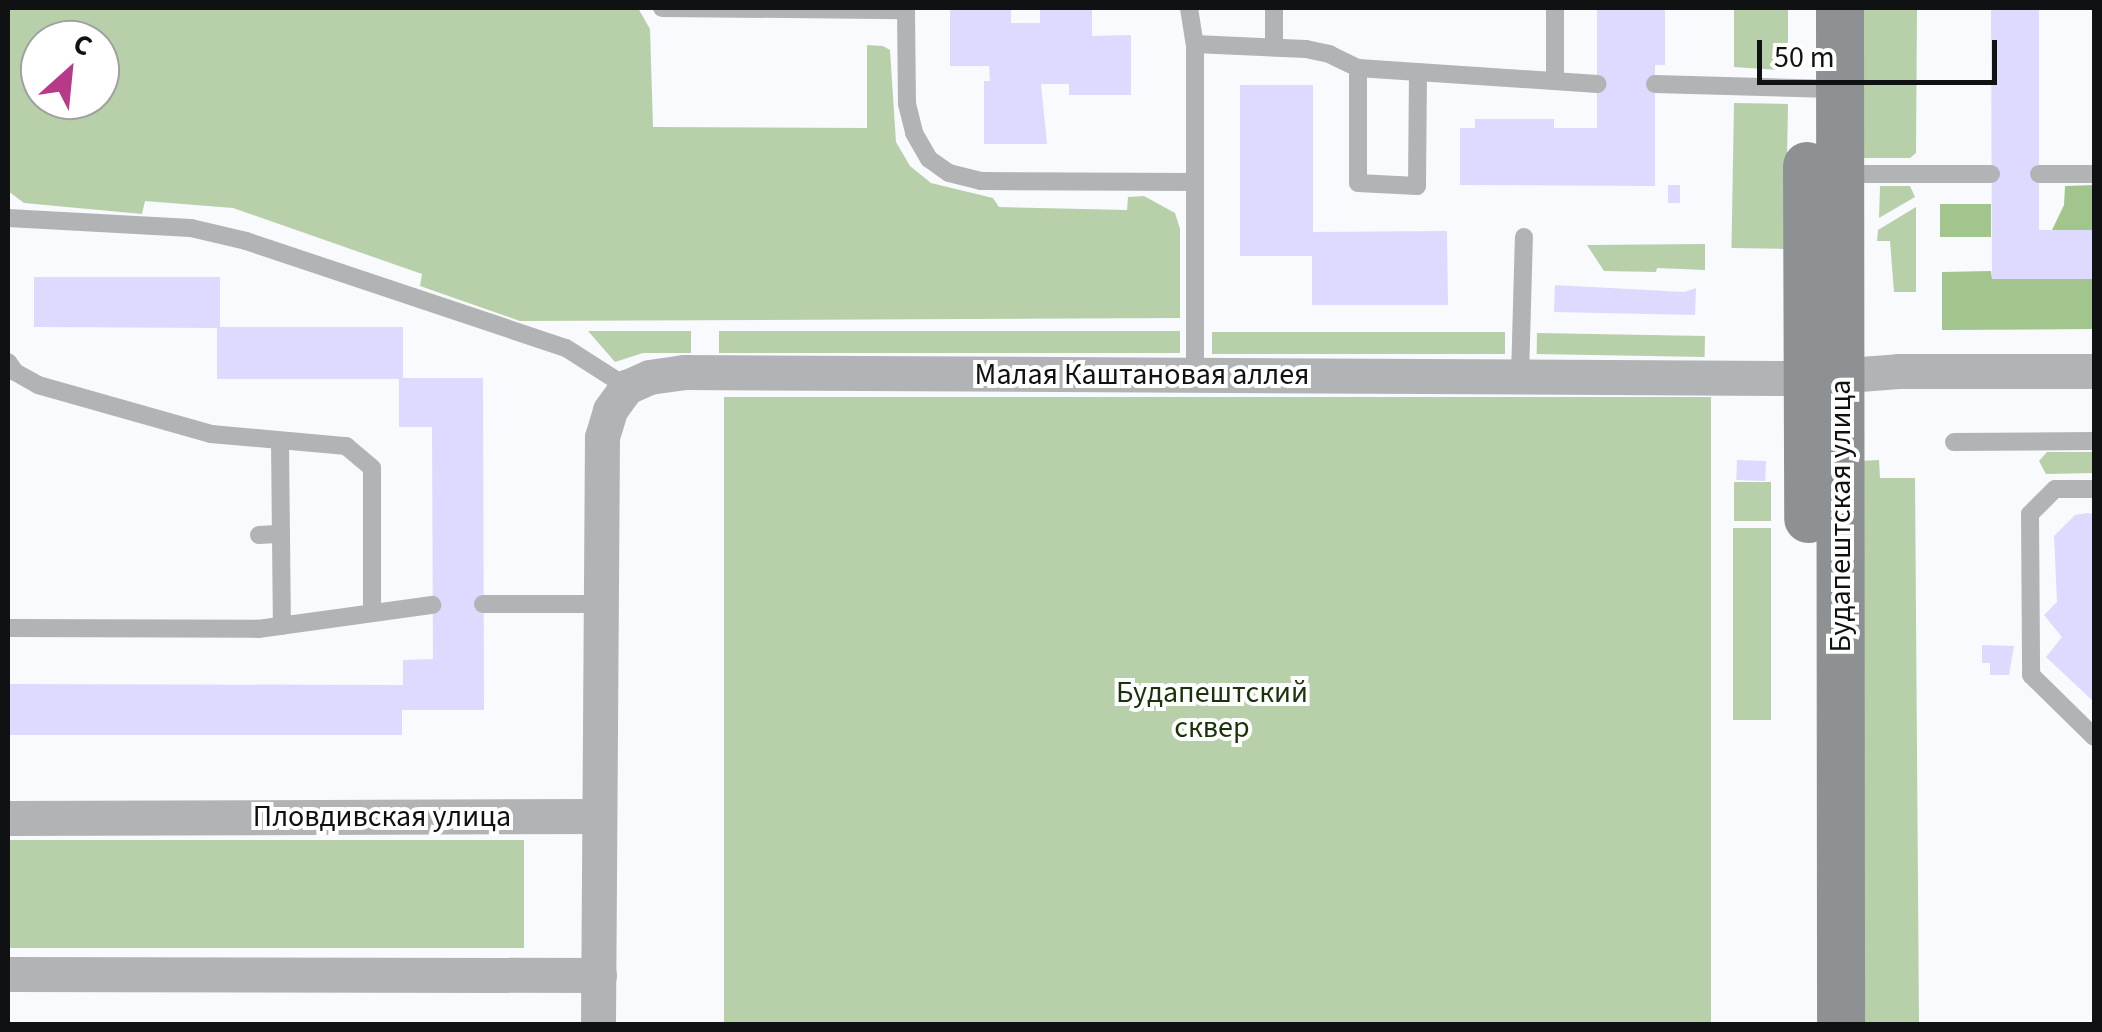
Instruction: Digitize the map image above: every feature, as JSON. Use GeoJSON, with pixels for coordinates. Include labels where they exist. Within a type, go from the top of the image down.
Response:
{"type":"FeatureCollection","features":[{"type":"Feature","properties":{"kind":"street","name":"Будапештская улица"},"geometry":{"type":"LineString","coordinates":[[1807,8],[1823,88],[1824,376],[1841,1024]]}},
{"type":"Feature","properties":{"kind":"street","name":"Будапештская улица"},"geometry":{"type":"LineString","coordinates":[[1823,88],[1840,8]]}},
{"type":"Feature","properties":{"kind":"street","name":"Малая Каштановая аллея"},"geometry":{"type":"LineString","coordinates":[[618,399],[649,377],[684,372],[1520,377],[2094,371]]}},
{"type":"Feature","properties":{"kind":"street","name":"Будапештская улица"},"geometry":{"type":"LineString","coordinates":[[1808,1024],[1824,376]]}},
{"type":"Feature","properties":{"kind":"street"},"geometry":{"type":"LineString","coordinates":[[598,1024],[602,437],[618,399]]}},
{"type":"Feature","properties":{"kind":"street","name":"Пловдивская улица"},"geometry":{"type":"LineString","coordinates":[[8,818],[599,816]]}},
{"type":"Feature","properties":{"kind":"street"},"geometry":{"type":"LineString","coordinates":[[8,974],[599,975]]}},
{"type":"Feature","properties":{"kind":"lane"},"geometry":{"type":"LineString","coordinates":[[662,8],[907,9],[908,104],[914,133],[930,160],[949,172],[981,181],[1194,182]]}},
{"type":"Feature","properties":{"kind":"lane"},"geometry":{"type":"LineString","coordinates":[[1190,8],[1195,44],[1196,376]]}},
{"type":"Feature","properties":{"kind":"lane"},"geometry":{"type":"LineString","coordinates":[[1274,8],[1274,46]]}},
{"type":"Feature","properties":{"kind":"lane"},"geometry":{"type":"LineString","coordinates":[[1554,80],[1555,8]]}},
{"type":"Feature","properties":{"kind":"lane"},"geometry":{"type":"LineString","coordinates":[[1195,44],[1274,46],[1330,54],[1358,68],[1598,84]]}},
{"type":"Feature","properties":{"kind":"lane"},"geometry":{"type":"LineString","coordinates":[[1358,68],[1358,183],[1417,186],[1418,72]]}},
{"type":"Feature","properties":{"kind":"lane"},"geometry":{"type":"LineString","coordinates":[[1655,84],[1823,88]]}},
{"type":"Feature","properties":{"kind":"lane"},"geometry":{"type":"LineString","coordinates":[[1823,174],[1991,174]]}},
{"type":"Feature","properties":{"kind":"lane"},"geometry":{"type":"LineString","coordinates":[[2039,174],[2094,174]]}},
{"type":"Feature","properties":{"kind":"lane"},"geometry":{"type":"LineString","coordinates":[[8,218],[191,228],[246,241],[566,348],[618,399]]}},
{"type":"Feature","properties":{"kind":"lane"},"geometry":{"type":"LineString","coordinates":[[1520,377],[1524,237]]}},
{"type":"Feature","properties":{"kind":"lane"},"geometry":{"type":"LineString","coordinates":[[8,362],[15,372],[38,384],[85,401],[210,434],[346,446],[372,468],[372,613]]}},
{"type":"Feature","properties":{"kind":"lane"},"geometry":{"type":"LineString","coordinates":[[1954,442],[2094,440]]}},
{"type":"Feature","properties":{"kind":"lane"},"geometry":{"type":"LineString","coordinates":[[280,442],[282,626]]}},
{"type":"Feature","properties":{"kind":"lane"},"geometry":{"type":"LineString","coordinates":[[2094,489],[2055,489],[2030,514],[2031,675],[2094,737]]}},
{"type":"Feature","properties":{"kind":"lane"},"geometry":{"type":"LineString","coordinates":[[259,535],[281,534]]}},
{"type":"Feature","properties":{"kind":"lane"},"geometry":{"type":"LineString","coordinates":[[484,604],[600,604]]}},
{"type":"Feature","properties":{"kind":"lane"},"geometry":{"type":"LineString","coordinates":[[8,628],[282,626],[432,605]]}},
{"type":"Feature","properties":{"kind":"green space"},"geometry":{"type":"Polygon","coordinates":[[[8,8],[638,8],[650,29],[653,127],[867,128],[867,45],[883,46],[890,50],[896,142],[910,166],[931,183],[993,198],[999,207],[1127,210],[1128,197],[1144,196],[1175,213],[1180,229],[1180,318],[520,321],[420,286],[422,274],[233,208],[145,201],[142,214],[24,203],[8,191],[8,8]]]}},
{"type":"Feature","properties":{"kind":"green space"},"geometry":{"type":"Polygon","coordinates":[[[1734,8],[1788,8],[1788,66],[1779,70],[1734,67],[1734,8]]]}},
{"type":"Feature","properties":{"kind":"green space"},"geometry":{"type":"Polygon","coordinates":[[[1858,8],[1917,8],[1916,153],[1910,158],[1858,158],[1858,8]]]}},
{"type":"Feature","properties":{"kind":"green space"},"geometry":{"type":"Polygon","coordinates":[[[1734,103],[1788,104],[1785,249],[1731,248],[1734,103]]]}},
{"type":"Feature","properties":{"kind":"green space"},"geometry":{"type":"Polygon","coordinates":[[[2094,185],[2094,230],[2052,230],[2064,205],[2065,186],[2094,185]]]}},
{"type":"Feature","properties":{"kind":"green space"},"geometry":{"type":"Polygon","coordinates":[[[1880,186],[1910,186],[1915,197],[1879,218],[1880,186]]]}},
{"type":"Feature","properties":{"kind":"green space"},"geometry":{"type":"Polygon","coordinates":[[[1940,204],[1991,204],[1991,237],[1940,237],[1940,204]]]}},
{"type":"Feature","properties":{"kind":"green space"},"geometry":{"type":"Polygon","coordinates":[[[1916,207],[1916,292],[1894,292],[1890,241],[1877,241],[1878,230],[1916,207]]]}},
{"type":"Feature","properties":{"kind":"green space"},"geometry":{"type":"Polygon","coordinates":[[[1705,244],[1705,270],[1657,268],[1656,272],[1604,271],[1587,245],[1705,244]]]}},
{"type":"Feature","properties":{"kind":"green space"},"geometry":{"type":"Polygon","coordinates":[[[1991,271],[1992,279],[2094,279],[2094,329],[1942,330],[1942,272],[1991,271]]]}},
{"type":"Feature","properties":{"kind":"green space"},"geometry":{"type":"Polygon","coordinates":[[[588,331],[691,331],[691,353],[643,353],[615,362],[588,331]]]}},
{"type":"Feature","properties":{"kind":"green space"},"geometry":{"type":"Polygon","coordinates":[[[719,331],[1180,331],[1180,353],[719,353],[719,331]]]}},
{"type":"Feature","properties":{"kind":"green space"},"geometry":{"type":"Polygon","coordinates":[[[1212,332],[1505,332],[1505,354],[1212,354],[1212,332]]]}},
{"type":"Feature","properties":{"kind":"green space"},"geometry":{"type":"Polygon","coordinates":[[[1537,333],[1705,336],[1705,357],[1537,354],[1537,333]]]}},
{"type":"Feature","properties":{"kind":"green space","name":"Будапештский сквер"},"geometry":{"type":"Polygon","coordinates":[[[724,397],[1711,397],[1711,1024],[724,1024],[724,397]]]}},
{"type":"Feature","properties":{"kind":"green space"},"geometry":{"type":"Polygon","coordinates":[[[2047,452],[2094,452],[2094,473],[2046,474],[2039,461],[2047,452]]]}},
{"type":"Feature","properties":{"kind":"green space"},"geometry":{"type":"Polygon","coordinates":[[[1879,460],[1880,478],[1915,478],[1919,1024],[1858,1024],[1858,461],[1879,460]]]}},
{"type":"Feature","properties":{"kind":"green space"},"geometry":{"type":"Polygon","coordinates":[[[1734,482],[1771,482],[1771,521],[1734,521],[1734,482]]]}},
{"type":"Feature","properties":{"kind":"green space"},"geometry":{"type":"Polygon","coordinates":[[[1733,528],[1771,528],[1771,720],[1733,720],[1733,528]]]}},
{"type":"Feature","properties":{"kind":"green space"},"geometry":{"type":"Polygon","coordinates":[[[8,840],[524,840],[524,948],[8,948],[8,840]]]}},
{"type":"Feature","properties":{"kind":"building"},"geometry":{"type":"Polygon","coordinates":[[[1040,8],[1092,8],[1092,36],[1131,35],[1131,95],[1069,95],[1069,84],[1041,84],[1047,144],[984,144],[984,81],[990,81],[989,66],[950,66],[950,9],[1011,9],[1011,23],[1040,23],[1040,8]]]}},
{"type":"Feature","properties":{"kind":"building"},"geometry":{"type":"Polygon","coordinates":[[[1597,8],[1665,8],[1665,65],[1655,65],[1655,186],[1460,185],[1460,128],[1475,128],[1475,119],[1554,119],[1554,128],[1597,128],[1597,8]]]}},
{"type":"Feature","properties":{"kind":"building"},"geometry":{"type":"Polygon","coordinates":[[[1991,8],[2039,8],[2039,230],[2094,230],[2094,279],[1992,279],[1991,8]]]}},
{"type":"Feature","properties":{"kind":"building"},"geometry":{"type":"Polygon","coordinates":[[[1240,85],[1313,85],[1313,232],[1447,231],[1448,305],[1312,305],[1312,256],[1240,256],[1240,85]]]}},
{"type":"Feature","properties":{"kind":"building"},"geometry":{"type":"Polygon","coordinates":[[[1668,185],[1680,185],[1680,203],[1668,203],[1668,185]]]}},
{"type":"Feature","properties":{"kind":"building"},"geometry":{"type":"Polygon","coordinates":[[[34,277],[220,277],[220,327],[403,327],[403,378],[483,378],[484,710],[402,710],[402,735],[8,735],[8,684],[403,685],[403,660],[433,659],[432,427],[399,427],[399,379],[217,379],[217,328],[34,327],[34,277]]]}},
{"type":"Feature","properties":{"kind":"building"},"geometry":{"type":"Polygon","coordinates":[[[1555,285],[1684,292],[1696,288],[1695,315],[1554,312],[1555,285]]]}},
{"type":"Feature","properties":{"kind":"building"},"geometry":{"type":"Polygon","coordinates":[[[1737,460],[1766,461],[1765,481],[1736,480],[1737,460]]]}},
{"type":"Feature","properties":{"kind":"building"},"geometry":{"type":"Polygon","coordinates":[[[2094,514],[2094,702],[2046,657],[2062,637],[2044,615],[2057,602],[2054,536],[2075,515],[2094,514]]]}},
{"type":"Feature","properties":{"kind":"building"},"geometry":{"type":"Polygon","coordinates":[[[1982,645],[2014,646],[2009,675],[1990,675],[1990,663],[1982,663],[1982,645]]]}}]}
